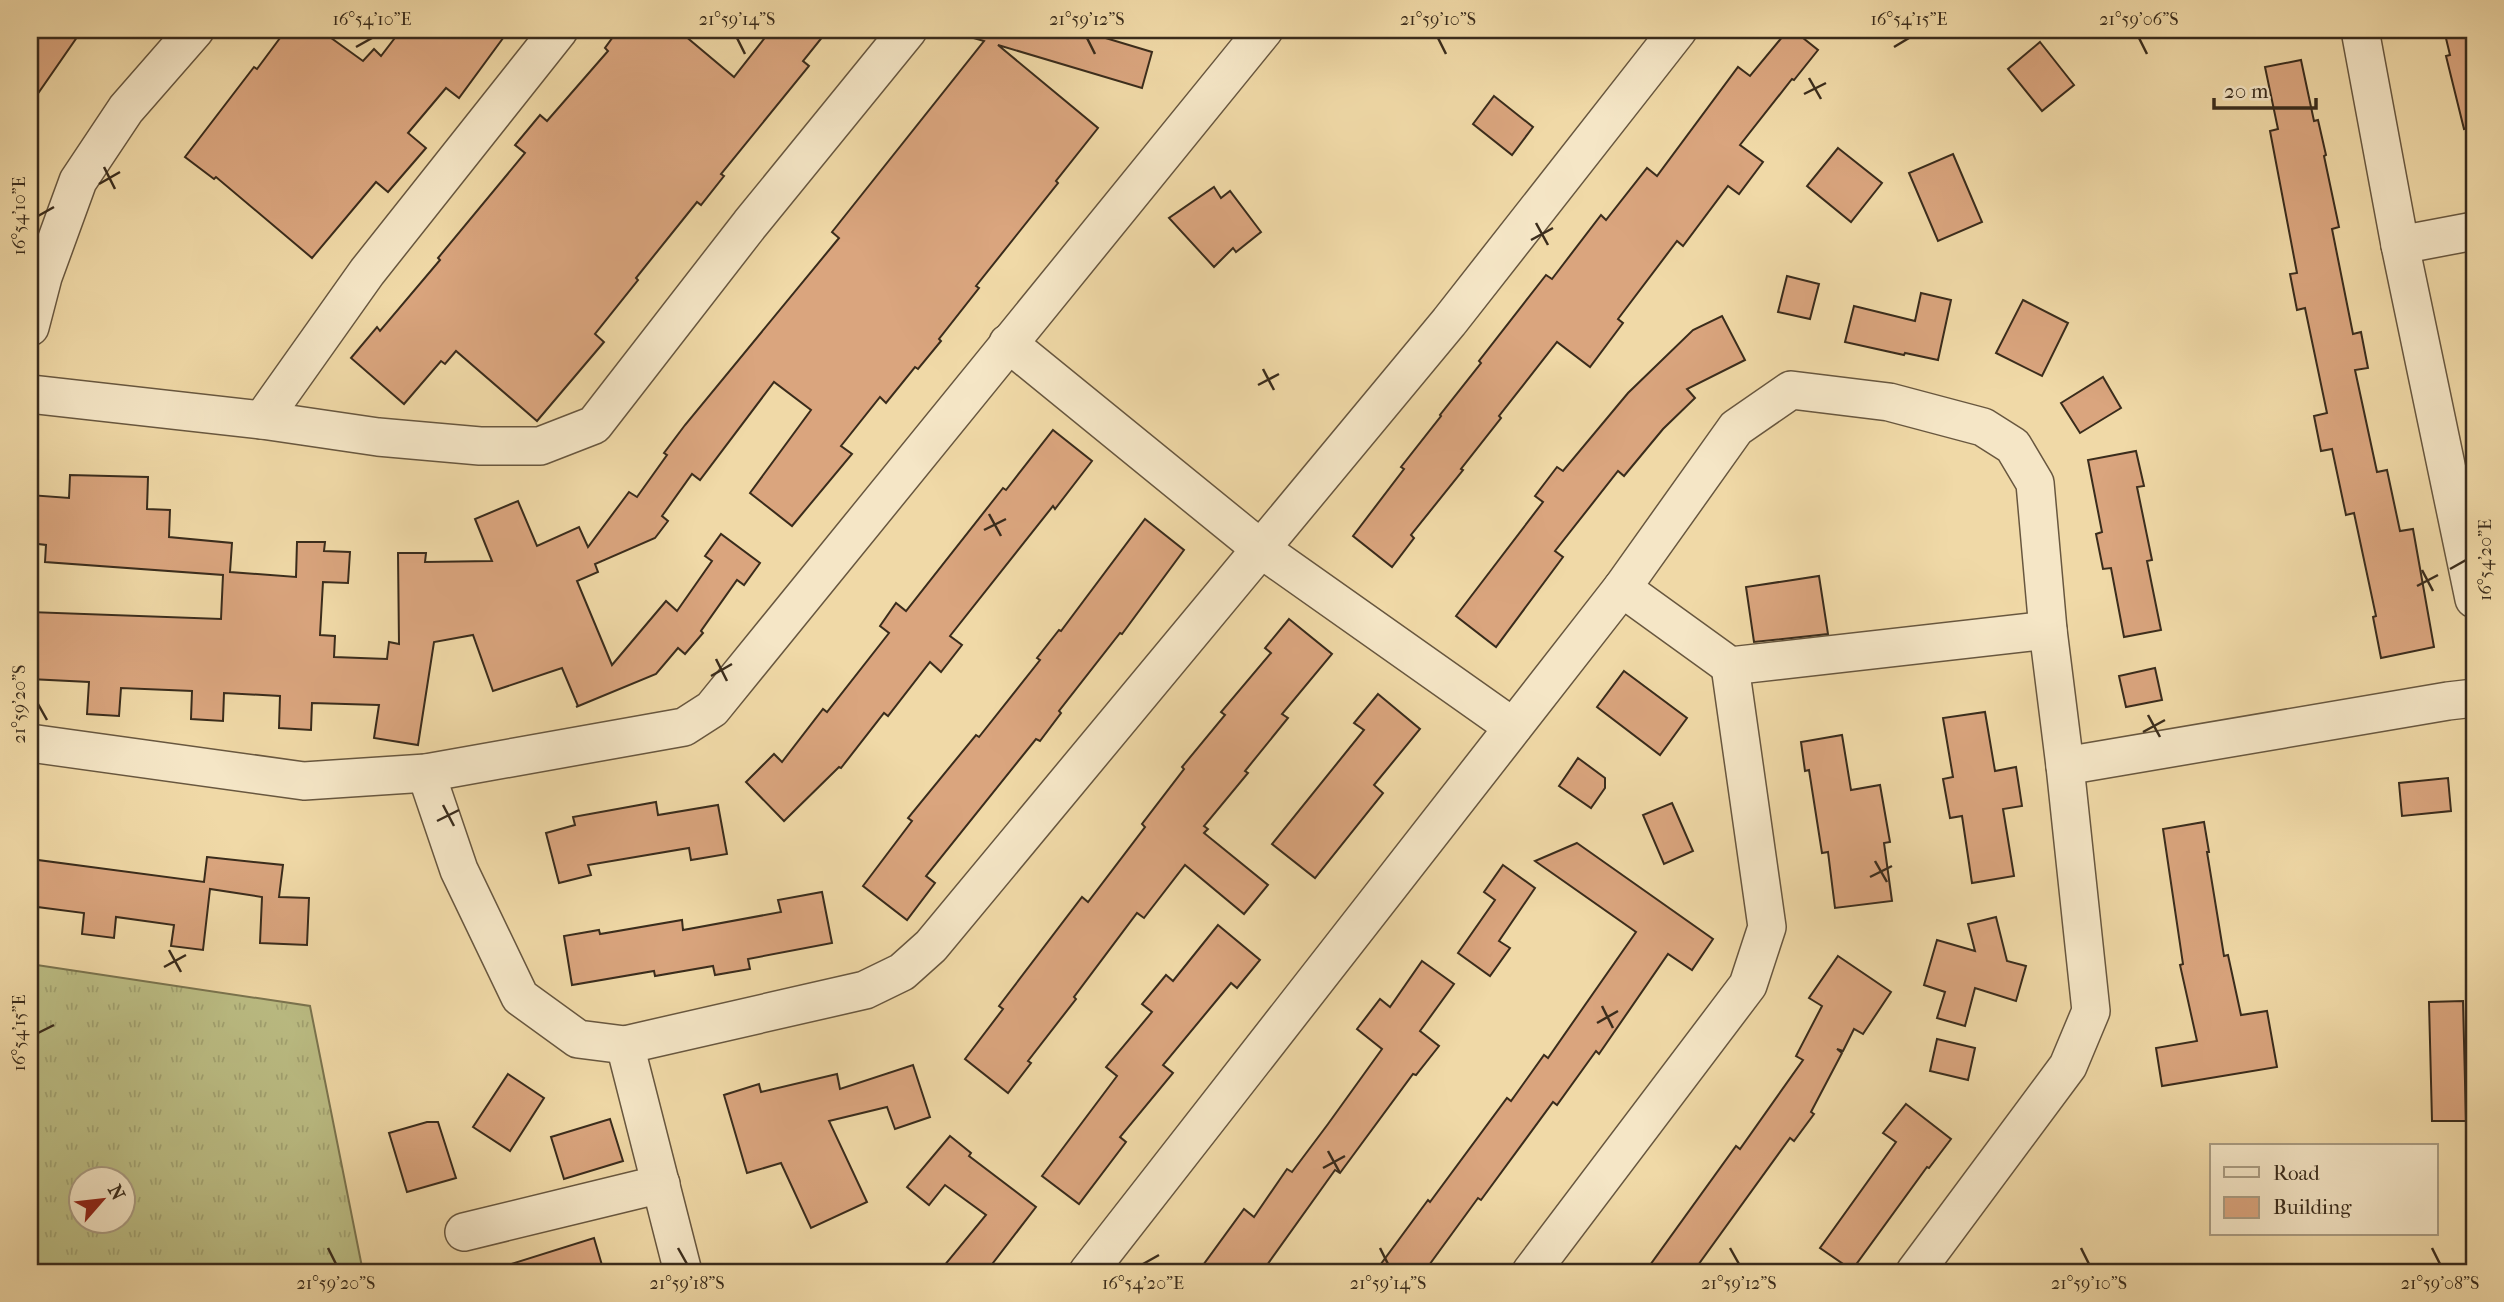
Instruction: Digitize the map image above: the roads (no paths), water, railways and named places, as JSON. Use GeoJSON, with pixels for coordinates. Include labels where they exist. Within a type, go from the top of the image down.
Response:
{"type":"FeatureCollection","features":[{"type":"Feature","properties":{"kind":"street"},"geometry":{"type":"LineString","coordinates":[[262,420],[367,272],[559,30]]}},
{"type":"Feature","properties":{"kind":"street"},"geometry":{"type":"LineString","coordinates":[[30,394],[262,420],[378,437],[481,446],[540,446],[594,425],[750,224],[908,30]]}},
{"type":"Feature","properties":{"kind":"street"},"geometry":{"type":"LineString","coordinates":[[30,743],[304,781],[426,773],[684,727],[712,709],[1264,30]]}},
{"type":"Feature","properties":{"kind":"street"},"geometry":{"type":"LineString","coordinates":[[426,773],[459,870],[520,997],[578,1039],[625,1045],[865,990],[902,972],[931,946],[1449,322],[1678,30]]}},
{"type":"Feature","properties":{"kind":"street"},"geometry":{"type":"LineString","coordinates":[[2360,30],[2400,245],[2474,599]]}},
{"type":"Feature","properties":{"kind":"street"},"geometry":{"type":"LineString","coordinates":[[30,327],[43,276],[78,181],[125,110],[186,33]]}},
{"type":"Feature","properties":{"kind":"street"},"geometry":{"type":"LineString","coordinates":[[2400,245],[2474,231]]}},
{"type":"Feature","properties":{"kind":"street"},"geometry":{"type":"LineString","coordinates":[[1008,343],[1261,549],[1513,727]]}},
{"type":"Feature","properties":{"kind":"street"},"geometry":{"type":"LineString","coordinates":[[1088,1272],[1622,588],[1736,428],[1791,390],[1889,402],[1983,428],[2012,446],[2035,483],[2048,630],[2066,766],[2091,1011],[2068,1066],[1915,1272]]}},
{"type":"Feature","properties":{"kind":"street"},"geometry":{"type":"LineString","coordinates":[[1622,588],[1730,666],[2048,630]]}},
{"type":"Feature","properties":{"kind":"street"},"geometry":{"type":"LineString","coordinates":[[1531,1272],[1748,985],[1767,927],[1730,666]]}},
{"type":"Feature","properties":{"kind":"street"},"geometry":{"type":"LineString","coordinates":[[2066,766],[2474,698]]}},
{"type":"Feature","properties":{"kind":"street"},"geometry":{"type":"LineString","coordinates":[[625,1045],[683,1272]]}},
{"type":"Feature","properties":{"kind":"street"},"geometry":{"type":"LineString","coordinates":[[464,1232],[661,1184]]}}]}
